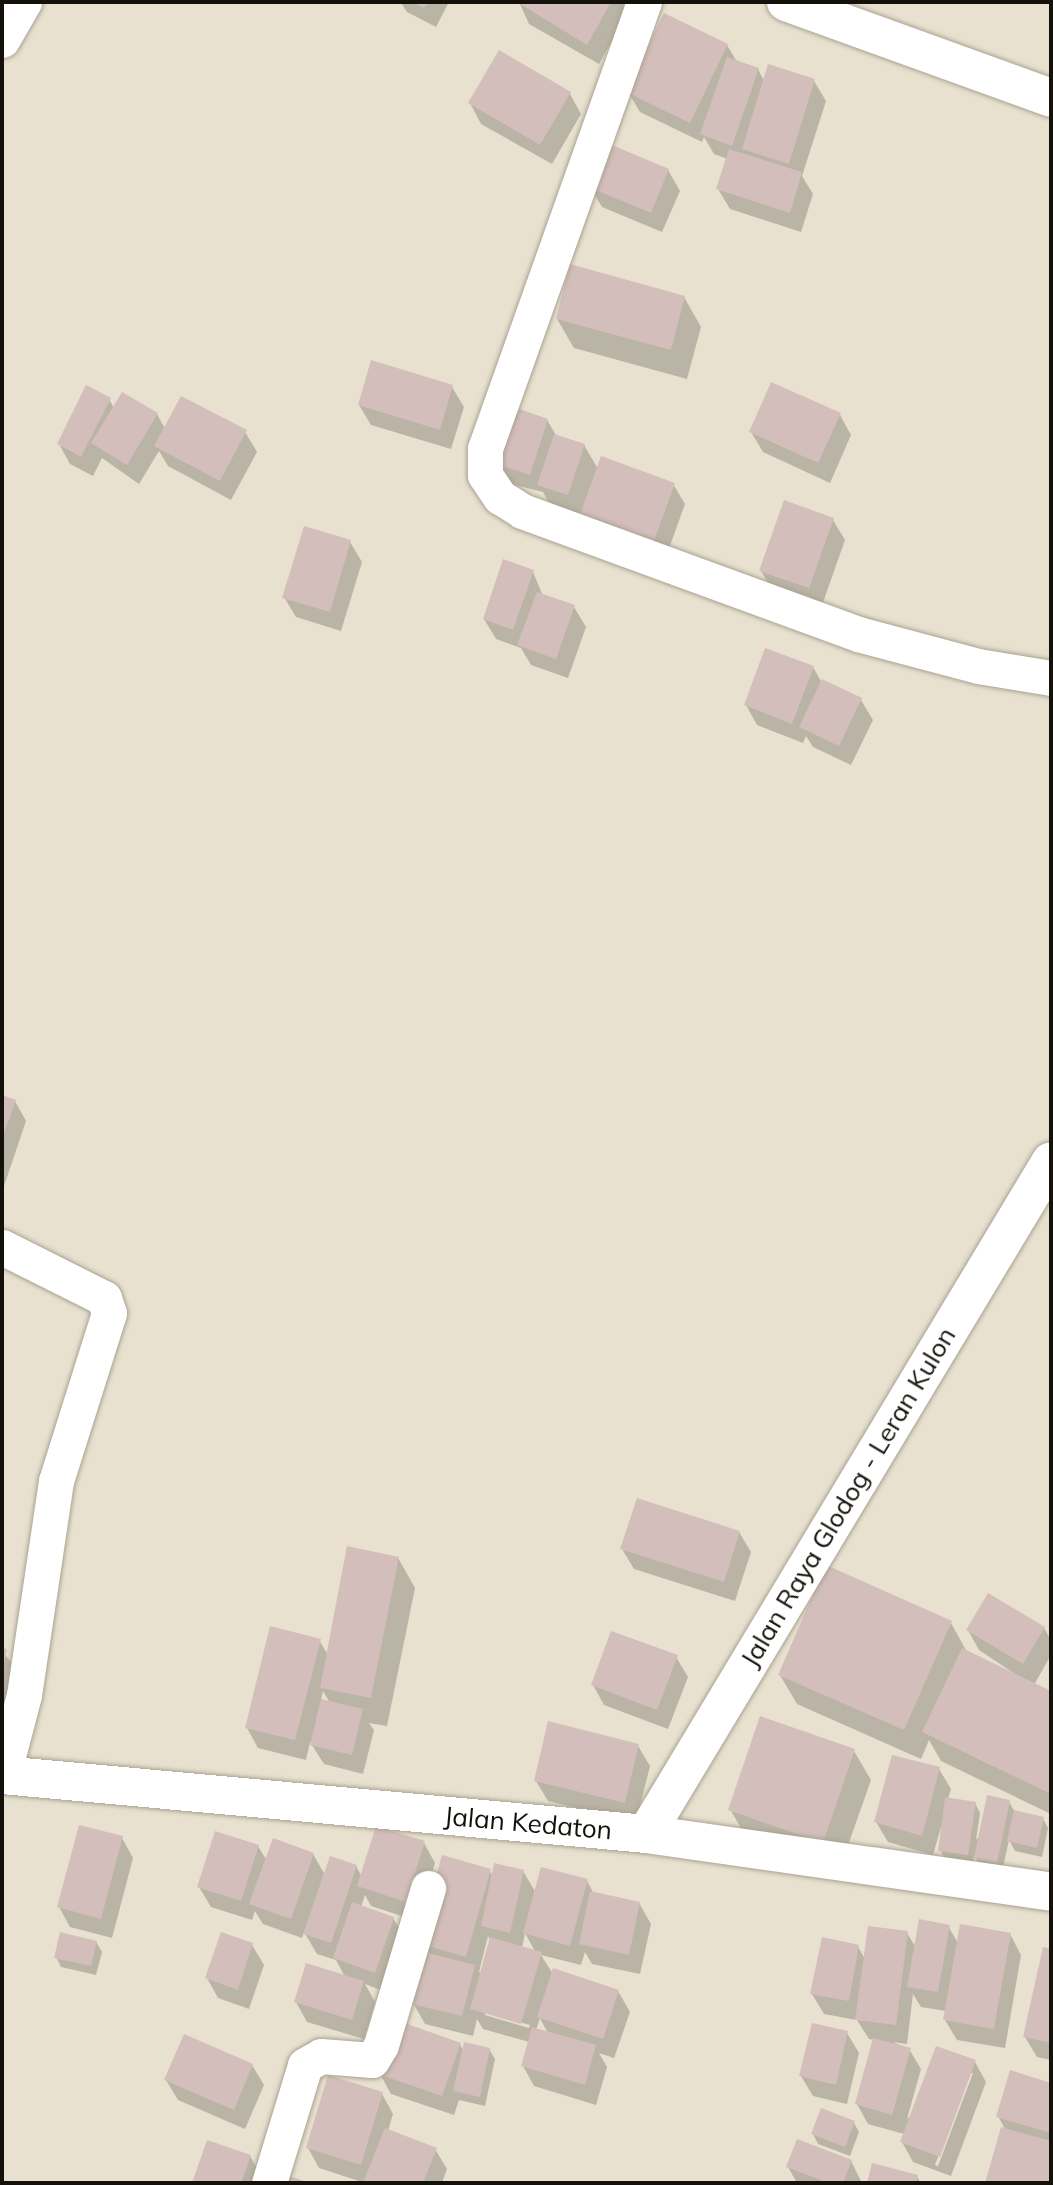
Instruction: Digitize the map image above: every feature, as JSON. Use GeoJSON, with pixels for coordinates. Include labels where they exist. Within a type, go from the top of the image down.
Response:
{"type":"FeatureCollection","features":[{"type":"Feature","properties":{"kind":"street"},"geometry":{"type":"LineString","coordinates":[[2,40],[24,2]]}},
{"type":"Feature","properties":{"kind":"street"},"geometry":{"type":"LineString","coordinates":[[644,2],[485,448],[485,475],[500,497],[522,511],[832,625],[978,666],[1051,678]]}},
{"type":"Feature","properties":{"kind":"street"},"geometry":{"type":"LineString","coordinates":[[786,2],[1051,98]]}},
{"type":"Feature","properties":{"kind":"street","name":"Jalan Raya Glodog - Leran Kulon"},"geometry":{"type":"LineString","coordinates":[[646,1834],[1051,1161]]}},
{"type":"Feature","properties":{"kind":"street"},"geometry":{"type":"LineString","coordinates":[[2,1247],[104,1298],[108,1313],[56,1481],[24,1695],[3,1775]]}},
{"type":"Feature","properties":{"kind":"street","name":"Jalan Kedaton"},"geometry":{"type":"LineString","coordinates":[[3,1775],[646,1834],[1051,1892]]}},
{"type":"Feature","properties":{"kind":"street"},"geometry":{"type":"LineString","coordinates":[[269,2183],[305,2065],[321,2056],[372,2060],[382,2045],[428,1888]]}},
{"type":"Feature","properties":{"kind":"building"},"geometry":{"type":"Polygon","coordinates":[[[412,2],[428,2],[424,8],[412,2]]]}},
{"type":"Feature","properties":{"kind":"building"},"geometry":{"type":"Polygon","coordinates":[[[517,2],[611,2],[587,45],[517,2]]]}},
{"type":"Feature","properties":{"kind":"building"},"geometry":{"type":"Polygon","coordinates":[[[664,13],[728,44],[690,123],[626,92],[664,13]]]}},
{"type":"Feature","properties":{"kind":"building"},"geometry":{"type":"Polygon","coordinates":[[[499,50],[571,92],[540,145],[468,103],[499,50]]]}},
{"type":"Feature","properties":{"kind":"building"},"geometry":{"type":"Polygon","coordinates":[[[727,57],[759,68],[732,146],[700,134],[727,57]]]}},
{"type":"Feature","properties":{"kind":"building"},"geometry":{"type":"Polygon","coordinates":[[[768,64],[815,79],[789,164],[742,149],[768,64]]]}},
{"type":"Feature","properties":{"kind":"building"},"geometry":{"type":"Polygon","coordinates":[[[607,143],[669,169],[651,213],[588,187],[607,143]]]}},
{"type":"Feature","properties":{"kind":"building"},"geometry":{"type":"Polygon","coordinates":[[[729,149],[802,172],[790,213],[716,189],[729,149]]]}},
{"type":"Feature","properties":{"kind":"building"},"geometry":{"type":"Polygon","coordinates":[[[570,264],[685,296],[671,350],[556,319],[570,264]]]}},
{"type":"Feature","properties":{"kind":"building"},"geometry":{"type":"Polygon","coordinates":[[[371,360],[453,385],[440,430],[358,405],[371,360]]]}},
{"type":"Feature","properties":{"kind":"building"},"geometry":{"type":"Polygon","coordinates":[[[771,382],[841,413],[818,463],[749,432],[771,382]]]}},
{"type":"Feature","properties":{"kind":"building"},"geometry":{"type":"Polygon","coordinates":[[[86,385],[111,398],[81,457],[57,444],[86,385]]]}},
{"type":"Feature","properties":{"kind":"building"},"geometry":{"type":"Polygon","coordinates":[[[122,392],[158,413],[127,465],[91,443],[122,392]]]}},
{"type":"Feature","properties":{"kind":"building"},"geometry":{"type":"Polygon","coordinates":[[[181,396],[247,430],[220,481],[154,446],[181,396]]]}},
{"type":"Feature","properties":{"kind":"building"},"geometry":{"type":"Polygon","coordinates":[[[508,405],[548,419],[530,475],[490,462],[508,405]]]}},
{"type":"Feature","properties":{"kind":"building"},"geometry":{"type":"Polygon","coordinates":[[[554,434],[585,444],[568,495],[537,485],[554,434]]]}},
{"type":"Feature","properties":{"kind":"building"},"geometry":{"type":"Polygon","coordinates":[[[601,456],[675,483],[651,549],[577,523],[601,456]]]}},
{"type":"Feature","properties":{"kind":"building"},"geometry":{"type":"Polygon","coordinates":[[[784,500],[834,518],[809,588],[759,571],[784,500]]]}},
{"type":"Feature","properties":{"kind":"building"},"geometry":{"type":"Polygon","coordinates":[[[304,526],[351,540],[330,612],[282,598],[304,526]]]}},
{"type":"Feature","properties":{"kind":"building"},"geometry":{"type":"Polygon","coordinates":[[[503,559],[534,570],[513,630],[483,619],[503,559]]]}},
{"type":"Feature","properties":{"kind":"building"},"geometry":{"type":"Polygon","coordinates":[[[537,592],[575,605],[556,659],[517,645],[537,592]]]}},
{"type":"Feature","properties":{"kind":"building"},"geometry":{"type":"Polygon","coordinates":[[[765,648],[814,666],[792,724],[744,705],[765,648]]]}},
{"type":"Feature","properties":{"kind":"building"},"geometry":{"type":"Polygon","coordinates":[[[822,679],[862,698],[839,746],[799,727],[822,679]]]}},
{"type":"Feature","properties":{"kind":"building"},"geometry":{"type":"Polygon","coordinates":[[[2,1095],[16,1100],[2,1139],[2,1095]]]}},
{"type":"Feature","properties":{"kind":"building"},"geometry":{"type":"Polygon","coordinates":[[[637,1498],[740,1531],[724,1582],[620,1549],[637,1498]]]}},
{"type":"Feature","properties":{"kind":"building"},"geometry":{"type":"Polygon","coordinates":[[[347,1546],[399,1557],[371,1698],[320,1688],[347,1546]]]}},
{"type":"Feature","properties":{"kind":"building"},"geometry":{"type":"Polygon","coordinates":[[[826,1565],[952,1621],[904,1730],[778,1675],[826,1565]]]}},
{"type":"Feature","properties":{"kind":"building"},"geometry":{"type":"Polygon","coordinates":[[[988,1593],[1045,1627],[1023,1664],[966,1630],[988,1593]]]}},
{"type":"Feature","properties":{"kind":"building"},"geometry":{"type":"Polygon","coordinates":[[[270,1626],[321,1639],[295,1740],[245,1728],[270,1626]]]}},
{"type":"Feature","properties":{"kind":"building"},"geometry":{"type":"Polygon","coordinates":[[[611,1631],[678,1655],[657,1710],[591,1685],[611,1631]]]}},
{"type":"Feature","properties":{"kind":"building"},"geometry":{"type":"Polygon","coordinates":[[[2,1648],[7,1649],[3,1668],[2,1667],[2,1648]]]}},
{"type":"Feature","properties":{"kind":"building"},"geometry":{"type":"Polygon","coordinates":[[[962,1648],[1051,1691],[1051,1794],[922,1732],[962,1648]]]}},
{"type":"Feature","properties":{"kind":"building"},"geometry":{"type":"Polygon","coordinates":[[[321,1699],[363,1709],[352,1755],[310,1745],[321,1699]]]}},
{"type":"Feature","properties":{"kind":"building"},"geometry":{"type":"Polygon","coordinates":[[[760,1716],[855,1749],[823,1843],[728,1810],[760,1716]]]}},
{"type":"Feature","properties":{"kind":"building"},"geometry":{"type":"Polygon","coordinates":[[[548,1721],[639,1744],[625,1803],[534,1781],[548,1721]]]}},
{"type":"Feature","properties":{"kind":"building"},"geometry":{"type":"Polygon","coordinates":[[[892,1755],[940,1767],[922,1836],[874,1822],[892,1755]]]}},
{"type":"Feature","properties":{"kind":"building"},"geometry":{"type":"Polygon","coordinates":[[[987,1795],[1010,1800],[997,1863],[974,1858],[987,1795]]]}},
{"type":"Feature","properties":{"kind":"building"},"geometry":{"type":"Polygon","coordinates":[[[945,1797],[976,1802],[968,1855],[938,1851],[945,1797]]]}},
{"type":"Feature","properties":{"kind":"building"},"geometry":{"type":"Polygon","coordinates":[[[1014,1810],[1044,1817],[1037,1848],[1007,1841],[1014,1810]]]}},
{"type":"Feature","properties":{"kind":"building"},"geometry":{"type":"Polygon","coordinates":[[[79,1825],[123,1836],[101,1919],[57,1907],[79,1825]]]}},
{"type":"Feature","properties":{"kind":"building"},"geometry":{"type":"Polygon","coordinates":[[[376,1826],[425,1841],[406,1902],[357,1886],[376,1826]]]}},
{"type":"Feature","properties":{"kind":"building"},"geometry":{"type":"Polygon","coordinates":[[[215,1831],[259,1845],[241,1901],[197,1887],[215,1831]]]}},
{"type":"Feature","properties":{"kind":"building"},"geometry":{"type":"Polygon","coordinates":[[[273,1838],[314,1853],[291,1919],[249,1904],[273,1838]]]}},
{"type":"Feature","properties":{"kind":"building"},"geometry":{"type":"Polygon","coordinates":[[[442,1855],[491,1869],[466,1957],[418,1943],[442,1855]]]}},
{"type":"Feature","properties":{"kind":"building"},"geometry":{"type":"Polygon","coordinates":[[[330,1856],[357,1865],[331,1943],[303,1934],[330,1856]]]}},
{"type":"Feature","properties":{"kind":"building"},"geometry":{"type":"Polygon","coordinates":[[[494,1863],[524,1870],[510,1933],[481,1926],[494,1863]]]}},
{"type":"Feature","properties":{"kind":"building"},"geometry":{"type":"Polygon","coordinates":[[[541,1867],[588,1879],[570,1946],[523,1933],[541,1867]]]}},
{"type":"Feature","properties":{"kind":"building"},"geometry":{"type":"Polygon","coordinates":[[[590,1891],[640,1902],[629,1955],[579,1944],[590,1891]]]}},
{"type":"Feature","properties":{"kind":"building"},"geometry":{"type":"Polygon","coordinates":[[[352,1902],[394,1917],[375,1973],[333,1958],[352,1902]]]}},
{"type":"Feature","properties":{"kind":"building"},"geometry":{"type":"Polygon","coordinates":[[[919,1919],[950,1925],[938,1992],[907,1987],[919,1919]]]}},
{"type":"Feature","properties":{"kind":"building"},"geometry":{"type":"Polygon","coordinates":[[[960,1924],[1011,1933],[994,2029],[943,2020],[960,1924]]]}},
{"type":"Feature","properties":{"kind":"building"},"geometry":{"type":"Polygon","coordinates":[[[868,1926],[908,1931],[896,2025],[855,2020],[868,1926]]]}},
{"type":"Feature","properties":{"kind":"building"},"geometry":{"type":"Polygon","coordinates":[[[60,1932],[97,1941],[91,1966],[54,1958],[60,1932]]]}},
{"type":"Feature","properties":{"kind":"building"},"geometry":{"type":"Polygon","coordinates":[[[221,1932],[253,1943],[238,1990],[205,1978],[221,1932]]]}},
{"type":"Feature","properties":{"kind":"building"},"geometry":{"type":"Polygon","coordinates":[[[490,1937],[542,1952],[521,2024],[470,2009],[490,1937]]]}},
{"type":"Feature","properties":{"kind":"building"},"geometry":{"type":"Polygon","coordinates":[[[822,1937],[859,1945],[849,2001],[810,1994],[822,1937]]]}},
{"type":"Feature","properties":{"kind":"building"},"geometry":{"type":"Polygon","coordinates":[[[1043,1947],[1051,1949],[1051,2043],[1023,2037],[1043,1947]]]}},
{"type":"Feature","properties":{"kind":"building"},"geometry":{"type":"Polygon","coordinates":[[[424,1952],[475,1965],[462,2016],[411,2004],[424,1952]]]}},
{"type":"Feature","properties":{"kind":"building"},"geometry":{"type":"Polygon","coordinates":[[[306,1963],[364,1981],[352,2020],[294,2002],[306,1963]]]}},
{"type":"Feature","properties":{"kind":"building"},"geometry":{"type":"Polygon","coordinates":[[[553,1968],[619,1990],[603,2039],[537,2017],[553,1968]]]}},
{"type":"Feature","properties":{"kind":"building"},"geometry":{"type":"Polygon","coordinates":[[[396,2020],[461,2043],[442,2096],[378,2074],[396,2020]]]}},
{"type":"Feature","properties":{"kind":"building"},"geometry":{"type":"Polygon","coordinates":[[[812,2023],[848,2031],[836,2085],[799,2076],[812,2023]]]}},
{"type":"Feature","properties":{"kind":"building"},"geometry":{"type":"Polygon","coordinates":[[[532,2027],[596,2045],[585,2085],[521,2066],[532,2027]]]}},
{"type":"Feature","properties":{"kind":"building"},"geometry":{"type":"Polygon","coordinates":[[[184,2034],[253,2064],[234,2110],[164,2080],[184,2034]]]}},
{"type":"Feature","properties":{"kind":"building"},"geometry":{"type":"Polygon","coordinates":[[[873,2038],[911,2048],[892,2115],[855,2104],[873,2038]]]}},
{"type":"Feature","properties":{"kind":"building"},"geometry":{"type":"Polygon","coordinates":[[[464,2042],[490,2048],[480,2097],[453,2091],[464,2042]]]}},
{"type":"Feature","properties":{"kind":"building"},"geometry":{"type":"Polygon","coordinates":[[[936,2046],[976,2060],[940,2157],[900,2142],[936,2046]]]}},
{"type":"Feature","properties":{"kind":"building"},"geometry":{"type":"Polygon","coordinates":[[[1010,2070],[1051,2083],[1051,2133],[996,2117],[1010,2070]]]}},
{"type":"Feature","properties":{"kind":"building"},"geometry":{"type":"Polygon","coordinates":[[[328,2075],[383,2092],[361,2165],[306,2148],[328,2075]]]}},
{"type":"Feature","properties":{"kind":"building"},"geometry":{"type":"Polygon","coordinates":[[[821,2108],[855,2121],[845,2147],[811,2134],[821,2108]]]}},
{"type":"Feature","properties":{"kind":"building"},"geometry":{"type":"Polygon","coordinates":[[[1001,2127],[1051,2141],[1051,2183],[985,2183],[1001,2127]]]}},
{"type":"Feature","properties":{"kind":"building"},"geometry":{"type":"Polygon","coordinates":[[[385,2128],[437,2148],[423,2183],[363,2183],[385,2128]]]}},
{"type":"Feature","properties":{"kind":"building"},"geometry":{"type":"Polygon","coordinates":[[[797,2139],[852,2160],[843,2183],[829,2183],[786,2167],[797,2139]]]}},
{"type":"Feature","properties":{"kind":"building"},"geometry":{"type":"Polygon","coordinates":[[[207,2140],[251,2155],[241,2183],[192,2183],[207,2140]]]}},
{"type":"Feature","properties":{"kind":"building"},"geometry":{"type":"Polygon","coordinates":[[[872,2163],[918,2175],[916,2183],[867,2183],[872,2163]]]}},
{"type":"Feature","properties":{"kind":"building"},"geometry":{"type":"Polygon","coordinates":[[[289,2176],[310,2183],[287,2183],[289,2176]]]}}]}
